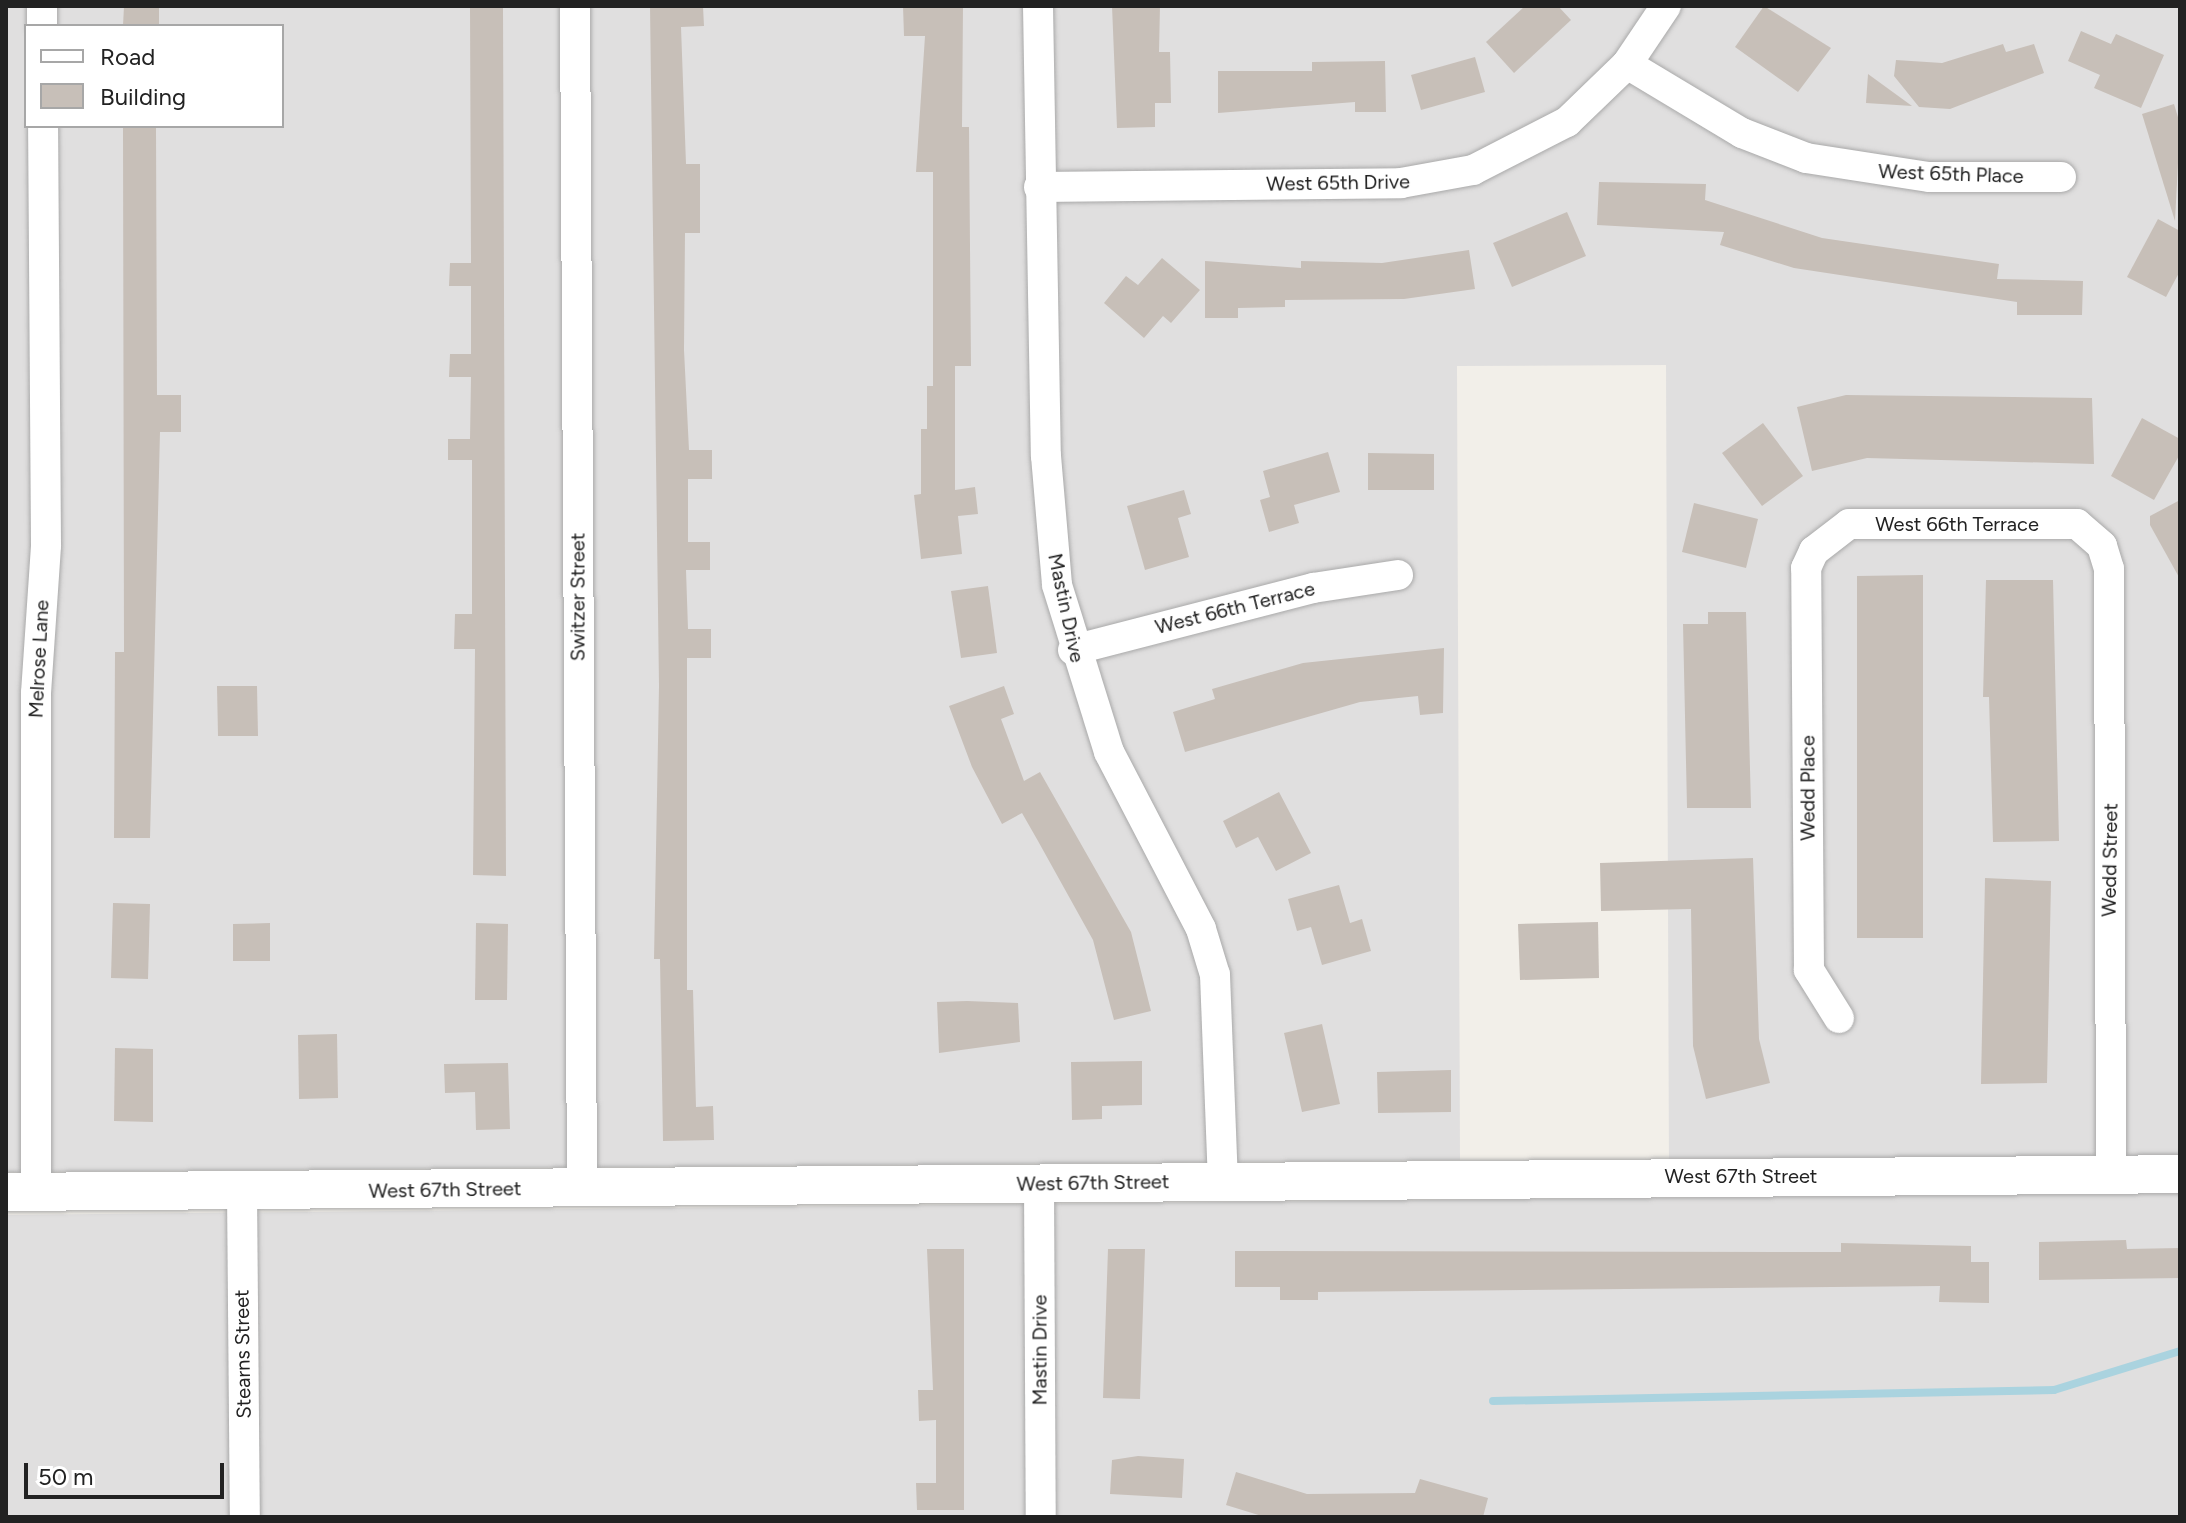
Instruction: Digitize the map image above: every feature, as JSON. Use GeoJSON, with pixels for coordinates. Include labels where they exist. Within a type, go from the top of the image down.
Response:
{"type":"FeatureCollection","features":[{"type":"Feature","properties":{"kind":"street","name":"Switzer Street"},"geometry":{"type":"LineString","coordinates":[[575,6],[582,1188]]}},
{"type":"Feature","properties":{"kind":"street","name":"Mastin Drive"},"geometry":{"type":"LineString","coordinates":[[1038,6],[1039,187],[1049,517],[1073,650],[1109,752],[1201,929],[1215,975],[1223,1180]]}},
{"type":"Feature","properties":{"kind":"street","name":"West 65th Drive"},"geometry":{"type":"LineString","coordinates":[[1039,187],[1425,181],[1473,170],[1542,138],[1627,64],[1666,6]]}},
{"type":"Feature","properties":{"kind":"street","name":"West 65th Place"},"geometry":{"type":"LineString","coordinates":[[1627,64],[1742,133],[1806,158],[1929,177],[2061,177]]}},
{"type":"Feature","properties":{"kind":"street","name":"Melrose Lane"},"geometry":{"type":"LineString","coordinates":[[21,1192],[36,693],[46,545],[43,128]]}},
{"type":"Feature","properties":{"kind":"street","name":"West 66th Terrace"},"geometry":{"type":"LineString","coordinates":[[1814,551],[1849,524],[2077,524],[2102,546]]}},
{"type":"Feature","properties":{"kind":"street","name":"Wedd Street"},"geometry":{"type":"LineString","coordinates":[[2102,546],[2109,569],[2111,1174]]}},
{"type":"Feature","properties":{"kind":"street","name":"Wedd Place"},"geometry":{"type":"LineString","coordinates":[[1814,551],[1806,568],[1809,970],[1839,1018]]}},
{"type":"Feature","properties":{"kind":"street","name":"West 66th Terrace"},"geometry":{"type":"LineString","coordinates":[[1073,650],[1313,588],[1398,575]]}},
{"type":"Feature","properties":{"kind":"street","name":"West 67th Street"},"geometry":{"type":"LineString","coordinates":[[21,1192],[2180,1174]]}},
{"type":"Feature","properties":{"kind":"street","name":"Mastin Drive"},"geometry":{"type":"LineString","coordinates":[[1039,1184],[1041,1517]]}},
{"type":"Feature","properties":{"kind":"street","name":"Stearns Street"},"geometry":{"type":"LineString","coordinates":[[242,1191],[245,1517]]}},
{"type":"Feature","properties":{"kind":"shaded area"},"geometry":{"type":"Polygon","coordinates":[[[6,6],[2180,6],[2180,1173],[1669,1177],[1666,365],[1457,366],[1460,1160],[6,1172],[6,6]]]}},
{"type":"Feature","properties":{"kind":"shaded area"},"geometry":{"type":"Polygon","coordinates":[[[2180,1192],[2180,1517],[6,1517],[6,1215],[2180,1192]]]}},
{"type":"Feature","properties":{"kind":"building"},"geometry":{"type":"Polygon","coordinates":[[[124,6],[159,6],[159,24],[123,24],[124,6]]]}},
{"type":"Feature","properties":{"kind":"building"},"geometry":{"type":"Polygon","coordinates":[[[470,6],[503,6],[506,876],[473,875],[475,649],[454,649],[455,614],[472,614],[472,460],[448,460],[448,439],[470,439],[471,377],[449,377],[450,354],[471,354],[471,286],[449,286],[450,263],[471,263],[470,6]]]}},
{"type":"Feature","properties":{"kind":"building"},"geometry":{"type":"Polygon","coordinates":[[[650,6],[703,6],[704,26],[681,27],[686,164],[700,164],[700,233],[685,233],[684,350],[689,450],[712,450],[712,479],[688,479],[688,542],[710,542],[710,570],[686,570],[688,629],[711,629],[711,658],[687,658],[687,990],[693,990],[696,1107],[713,1106],[714,1140],[663,1141],[660,959],[654,959],[659,686],[650,6]]]}},
{"type":"Feature","properties":{"kind":"building"},"geometry":{"type":"Polygon","coordinates":[[[903,6],[963,6],[962,127],[969,127],[971,366],[955,366],[955,490],[975,487],[978,514],[958,516],[962,554],[921,559],[914,495],[921,494],[921,429],[927,429],[927,386],[933,386],[933,172],[916,172],[925,36],[904,36],[903,6]]]}},
{"type":"Feature","properties":{"kind":"building"},"geometry":{"type":"Polygon","coordinates":[[[1112,6],[1160,6],[1159,52],[1170,52],[1171,103],[1155,103],[1155,127],[1117,128],[1112,6]]]}},
{"type":"Feature","properties":{"kind":"building"},"geometry":{"type":"Polygon","coordinates":[[[1525,6],[1558,6],[1571,20],[1514,73],[1486,42],[1525,6]]]}},
{"type":"Feature","properties":{"kind":"building"},"geometry":{"type":"Polygon","coordinates":[[[1764,6],[1831,48],[1798,92],[1735,47],[1764,6]]]}},
{"type":"Feature","properties":{"kind":"building"},"geometry":{"type":"Polygon","coordinates":[[[2081,31],[2111,44],[2116,34],[2164,55],[2141,108],[2094,88],[2100,75],[2068,61],[2081,31]]]}},
{"type":"Feature","properties":{"kind":"building"},"geometry":{"type":"Polygon","coordinates":[[[2003,44],[2006,52],[2034,44],[2044,73],[1950,109],[1919,107],[1894,76],[1896,60],[1942,63],[2003,44]]]}},
{"type":"Feature","properties":{"kind":"building"},"geometry":{"type":"Polygon","coordinates":[[[1475,57],[1485,92],[1421,110],[1411,75],[1475,57]]]}},
{"type":"Feature","properties":{"kind":"building"},"geometry":{"type":"Polygon","coordinates":[[[1385,61],[1386,112],[1355,112],[1355,102],[1218,113],[1218,71],[1312,71],[1312,62],[1385,61]]]}},
{"type":"Feature","properties":{"kind":"building"},"geometry":{"type":"Polygon","coordinates":[[[1868,74],[1912,106],[1866,103],[1868,74]]]}},
{"type":"Feature","properties":{"kind":"building"},"geometry":{"type":"Polygon","coordinates":[[[2174,104],[2180,124],[2175,221],[2142,114],[2174,104]]]}},
{"type":"Feature","properties":{"kind":"building"},"geometry":{"type":"Polygon","coordinates":[[[123,128],[156,128],[157,395],[181,395],[181,432],[160,432],[150,838],[114,838],[115,652],[124,652],[123,128]]]}},
{"type":"Feature","properties":{"kind":"building"},"geometry":{"type":"Polygon","coordinates":[[[1599,182],[1706,184],[1705,200],[1822,238],[1999,264],[1997,279],[2083,281],[2082,315],[2017,315],[2017,302],[1794,268],[1720,245],[1724,232],[1597,225],[1599,182]]]}},
{"type":"Feature","properties":{"kind":"building"},"geometry":{"type":"Polygon","coordinates":[[[1567,212],[1586,256],[1512,287],[1493,243],[1567,212]]]}},
{"type":"Feature","properties":{"kind":"building"},"geometry":{"type":"Polygon","coordinates":[[[2158,219],[2180,231],[2180,271],[2166,297],[2127,277],[2158,219]]]}},
{"type":"Feature","properties":{"kind":"building"},"geometry":{"type":"Polygon","coordinates":[[[1469,250],[1475,289],[1404,299],[1285,300],[1285,307],[1238,308],[1238,318],[1205,318],[1205,261],[1301,268],[1301,261],[1382,263],[1469,250]]]}},
{"type":"Feature","properties":{"kind":"building"},"geometry":{"type":"Polygon","coordinates":[[[1162,258],[1200,290],[1171,323],[1163,316],[1144,338],[1104,303],[1126,276],[1138,285],[1162,258]]]}},
{"type":"Feature","properties":{"kind":"building"},"geometry":{"type":"Polygon","coordinates":[[[1846,395],[2092,398],[2094,464],[1867,458],[1812,471],[1797,407],[1846,395]]]}},
{"type":"Feature","properties":{"kind":"building"},"geometry":{"type":"Polygon","coordinates":[[[2142,418],[2180,439],[2180,454],[2154,500],[2111,476],[2142,418]]]}},
{"type":"Feature","properties":{"kind":"building"},"geometry":{"type":"Polygon","coordinates":[[[1763,423],[1803,476],[1762,506],[1722,453],[1763,423]]]}},
{"type":"Feature","properties":{"kind":"building"},"geometry":{"type":"Polygon","coordinates":[[[1328,452],[1340,492],[1294,505],[1299,523],[1269,532],[1260,500],[1270,497],[1263,471],[1328,452]]]}},
{"type":"Feature","properties":{"kind":"building"},"geometry":{"type":"Polygon","coordinates":[[[1368,453],[1434,454],[1434,490],[1368,490],[1368,453]]]}},
{"type":"Feature","properties":{"kind":"building"},"geometry":{"type":"Polygon","coordinates":[[[1184,490],[1191,514],[1178,518],[1189,557],[1145,570],[1127,506],[1184,490]]]}},
{"type":"Feature","properties":{"kind":"building"},"geometry":{"type":"Polygon","coordinates":[[[2180,500],[2180,579],[2150,525],[2150,516],[2180,500]]]}},
{"type":"Feature","properties":{"kind":"building"},"geometry":{"type":"Polygon","coordinates":[[[1694,503],[1758,519],[1746,568],[1682,552],[1694,503]]]}},
{"type":"Feature","properties":{"kind":"building"},"geometry":{"type":"Polygon","coordinates":[[[1923,575],[1923,938],[1857,938],[1857,576],[1923,575]]]}},
{"type":"Feature","properties":{"kind":"building"},"geometry":{"type":"Polygon","coordinates":[[[1986,580],[2053,580],[2059,841],[1993,842],[1989,697],[1983,697],[1986,580]]]}},
{"type":"Feature","properties":{"kind":"building"},"geometry":{"type":"Polygon","coordinates":[[[988,586],[997,653],[961,658],[951,591],[988,586]]]}},
{"type":"Feature","properties":{"kind":"building"},"geometry":{"type":"Polygon","coordinates":[[[1708,612],[1746,612],[1751,808],[1687,808],[1683,624],[1708,624],[1708,612]]]}},
{"type":"Feature","properties":{"kind":"building"},"geometry":{"type":"Polygon","coordinates":[[[1444,648],[1443,713],[1420,715],[1418,696],[1360,702],[1185,752],[1173,712],[1215,699],[1212,689],[1303,663],[1444,648]]]}},
{"type":"Feature","properties":{"kind":"building"},"geometry":{"type":"Polygon","coordinates":[[[217,686],[257,686],[258,736],[218,736],[217,686]]]}},
{"type":"Feature","properties":{"kind":"building"},"geometry":{"type":"Polygon","coordinates":[[[1004,686],[1014,714],[1001,719],[1024,781],[1040,772],[1131,932],[1151,1011],[1114,1020],[1093,940],[1038,841],[1022,813],[1002,824],[972,767],[949,706],[1004,686]]]}},
{"type":"Feature","properties":{"kind":"building"},"geometry":{"type":"Polygon","coordinates":[[[1279,792],[1311,853],[1276,871],[1258,837],[1236,848],[1223,821],[1279,792]]]}},
{"type":"Feature","properties":{"kind":"building"},"geometry":{"type":"Polygon","coordinates":[[[1753,858],[1759,1039],[1770,1083],[1706,1099],[1693,1046],[1691,909],[1601,911],[1600,863],[1753,858]]]}},
{"type":"Feature","properties":{"kind":"building"},"geometry":{"type":"Polygon","coordinates":[[[1985,878],[2051,881],[2047,1083],[1981,1084],[1985,878]]]}},
{"type":"Feature","properties":{"kind":"building"},"geometry":{"type":"Polygon","coordinates":[[[1339,885],[1350,923],[1362,919],[1371,951],[1322,965],[1311,927],[1297,931],[1288,899],[1339,885]]]}},
{"type":"Feature","properties":{"kind":"building"},"geometry":{"type":"Polygon","coordinates":[[[113,903],[150,904],[148,979],[111,978],[113,903]]]}},
{"type":"Feature","properties":{"kind":"building"},"geometry":{"type":"Polygon","coordinates":[[[1598,922],[1599,978],[1520,980],[1518,924],[1598,922]]]}},
{"type":"Feature","properties":{"kind":"building"},"geometry":{"type":"Polygon","coordinates":[[[270,923],[270,961],[233,961],[233,924],[270,923]]]}},
{"type":"Feature","properties":{"kind":"building"},"geometry":{"type":"Polygon","coordinates":[[[476,923],[508,924],[507,1000],[475,1000],[476,923]]]}},
{"type":"Feature","properties":{"kind":"building"},"geometry":{"type":"Polygon","coordinates":[[[937,1002],[1018,1003],[1020,1042],[939,1053],[937,1002]]]}},
{"type":"Feature","properties":{"kind":"building"},"geometry":{"type":"Polygon","coordinates":[[[1322,1024],[1340,1104],[1302,1112],[1284,1033],[1322,1024]]]}},
{"type":"Feature","properties":{"kind":"building"},"geometry":{"type":"Polygon","coordinates":[[[337,1034],[338,1098],[299,1099],[298,1035],[337,1034]]]}},
{"type":"Feature","properties":{"kind":"building"},"geometry":{"type":"Polygon","coordinates":[[[115,1048],[153,1049],[153,1122],[114,1121],[115,1048]]]}},
{"type":"Feature","properties":{"kind":"building"},"geometry":{"type":"Polygon","coordinates":[[[1142,1061],[1142,1105],[1102,1106],[1102,1119],[1072,1120],[1071,1062],[1142,1061]]]}},
{"type":"Feature","properties":{"kind":"building"},"geometry":{"type":"Polygon","coordinates":[[[508,1063],[510,1129],[476,1130],[475,1092],[445,1093],[444,1064],[508,1063]]]}},
{"type":"Feature","properties":{"kind":"building"},"geometry":{"type":"Polygon","coordinates":[[[1451,1070],[1451,1112],[1378,1113],[1377,1072],[1451,1070]]]}},
{"type":"Feature","properties":{"kind":"building"},"geometry":{"type":"Polygon","coordinates":[[[2126,1240],[2127,1249],[2180,1248],[2180,1278],[2039,1280],[2039,1242],[2126,1240]]]}},
{"type":"Feature","properties":{"kind":"building"},"geometry":{"type":"Polygon","coordinates":[[[1841,1243],[1971,1246],[1971,1262],[1989,1262],[1989,1303],[1939,1302],[1940,1286],[1318,1292],[1318,1300],[1280,1300],[1280,1287],[1235,1287],[1235,1251],[1841,1252],[1841,1243]]]}},
{"type":"Feature","properties":{"kind":"building"},"geometry":{"type":"Polygon","coordinates":[[[927,1249],[964,1249],[964,1510],[917,1510],[916,1483],[936,1483],[936,1420],[919,1421],[918,1390],[933,1390],[927,1249]]]}},
{"type":"Feature","properties":{"kind":"building"},"geometry":{"type":"Polygon","coordinates":[[[1108,1249],[1145,1249],[1140,1399],[1103,1398],[1108,1249]]]}},
{"type":"Feature","properties":{"kind":"building"},"geometry":{"type":"Polygon","coordinates":[[[1138,1456],[1184,1459],[1182,1498],[1110,1494],[1112,1460],[1138,1456]]]}},
{"type":"Feature","properties":{"kind":"building"},"geometry":{"type":"Polygon","coordinates":[[[1236,1472],[1307,1494],[1415,1493],[1420,1479],[1488,1498],[1483,1517],[1265,1517],[1226,1505],[1236,1472]]]}},
{"type":"Feature","properties":{"kind":"waterway"},"geometry":{"type":"LineString","coordinates":[[1493,1401],[2054,1390],[2180,1351]]}}]}
